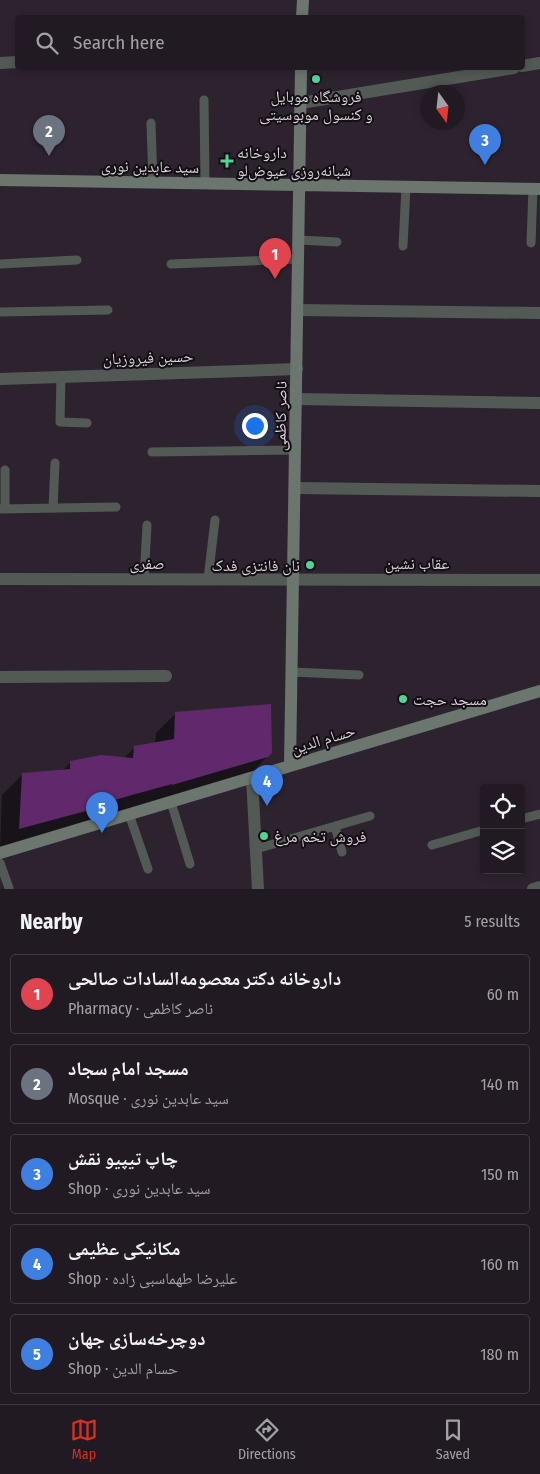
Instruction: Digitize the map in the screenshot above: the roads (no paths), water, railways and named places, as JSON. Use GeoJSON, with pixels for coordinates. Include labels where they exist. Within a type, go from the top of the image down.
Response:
{"type":"FeatureCollection","features":[{"type":"Feature","properties":{"kind":"main road"},"geometry":{"type":"LineString","coordinates":[[302,0],[302,15]]}},
{"type":"Feature","properties":{"kind":"main road","name":"ناصر کاظمی"},"geometry":{"type":"LineString","coordinates":[[290,766],[302,70]]}},
{"type":"Feature","properties":{"kind":"main road","name":"سید عابدین نوری"},"geometry":{"type":"LineString","coordinates":[[0,180],[537,189]]}},
{"type":"Feature","properties":{"kind":"main road","name":"حسام الدین"},"geometry":{"type":"LineString","coordinates":[[0,853],[540,691]]}},
{"type":"Feature","properties":{"kind":"street"},"geometry":{"type":"LineString","coordinates":[[0,63],[15,62]]}},
{"type":"Feature","properties":{"kind":"street"},"geometry":{"type":"LineString","coordinates":[[525,66],[540,63]]}},
{"type":"Feature","properties":{"kind":"street"},"geometry":{"type":"LineString","coordinates":[[301,103],[502,70]]}},
{"type":"Feature","properties":{"kind":"street"},"geometry":{"type":"LineString","coordinates":[[298,310],[540,313]]}},
{"type":"Feature","properties":{"kind":"street","name":"حسین فیروزیان"},"geometry":{"type":"LineString","coordinates":[[0,379],[297,368]]}},
{"type":"Feature","properties":{"kind":"street"},"geometry":{"type":"LineString","coordinates":[[297,399],[540,403]]}},
{"type":"Feature","properties":{"kind":"street"},"geometry":{"type":"LineString","coordinates":[[295,488],[540,490]]}},
{"type":"Feature","properties":{"kind":"street","name":"صفری"},"geometry":{"type":"LineString","coordinates":[[0,579],[293,579]]}},
{"type":"Feature","properties":{"kind":"street","name":"عقاب نشین"},"geometry":{"type":"LineString","coordinates":[[293,579],[540,580]]}},
{"type":"Feature","properties":{"kind":"street"},"geometry":{"type":"LineString","coordinates":[[0,677],[166,676]]}},
{"type":"Feature","properties":{"kind":"street"},"geometry":{"type":"LineString","coordinates":[[252,778],[258,889]]}},
{"type":"Feature","properties":{"kind":"street"},"geometry":{"type":"LineString","coordinates":[[533,889],[540,887]]}},
{"type":"Feature","properties":{"kind":"lane"},"geometry":{"type":"LineString","coordinates":[[204,100],[205,184]]}},
{"type":"Feature","properties":{"kind":"lane"},"geometry":{"type":"LineString","coordinates":[[151,123],[153,182]]}},
{"type":"Feature","properties":{"kind":"lane"},"geometry":{"type":"LineString","coordinates":[[403,246],[406,187]]}},
{"type":"Feature","properties":{"kind":"lane"},"geometry":{"type":"LineString","coordinates":[[531,243],[537,189]]}},
{"type":"Feature","properties":{"kind":"lane"},"geometry":{"type":"LineString","coordinates":[[299,240],[337,242]]}},
{"type":"Feature","properties":{"kind":"lane"},"geometry":{"type":"LineString","coordinates":[[171,264],[298,259]]}},
{"type":"Feature","properties":{"kind":"lane"},"geometry":{"type":"LineString","coordinates":[[0,264],[77,260]]}},
{"type":"Feature","properties":{"kind":"lane"},"geometry":{"type":"LineString","coordinates":[[0,312],[108,310]]}},
{"type":"Feature","properties":{"kind":"lane"},"geometry":{"type":"LineString","coordinates":[[61,376],[60,422],[88,423]]}},
{"type":"Feature","properties":{"kind":"lane"},"geometry":{"type":"LineString","coordinates":[[152,452],[296,450]]}},
{"type":"Feature","properties":{"kind":"lane"},"geometry":{"type":"LineString","coordinates":[[53,508],[54,463]]}},
{"type":"Feature","properties":{"kind":"lane"},"geometry":{"type":"LineString","coordinates":[[5,470],[2,508],[116,507]]}},
{"type":"Feature","properties":{"kind":"lane"},"geometry":{"type":"LineString","coordinates":[[208,579],[215,520]]}},
{"type":"Feature","properties":{"kind":"lane"},"geometry":{"type":"LineString","coordinates":[[144,579],[147,525]]}},
{"type":"Feature","properties":{"kind":"lane"},"geometry":{"type":"LineString","coordinates":[[292,672],[359,675]]}},
{"type":"Feature","properties":{"kind":"lane"},"geometry":{"type":"LineString","coordinates":[[170,802],[190,864]]}},
{"type":"Feature","properties":{"kind":"lane"},"geometry":{"type":"LineString","coordinates":[[129,814],[148,869]]}},
{"type":"Feature","properties":{"kind":"lane"},"geometry":{"type":"LineString","coordinates":[[525,818],[540,814]]}},
{"type":"Feature","properties":{"kind":"lane"},"geometry":{"type":"LineString","coordinates":[[256,849],[370,816]]}},
{"type":"Feature","properties":{"kind":"lane"},"geometry":{"type":"LineString","coordinates":[[335,826],[342,852]]}},
{"type":"Feature","properties":{"kind":"lane"},"geometry":{"type":"LineString","coordinates":[[432,845],[480,831]]}},
{"type":"Feature","properties":{"kind":"lane"},"geometry":{"type":"LineString","coordinates":[[0,863],[9,888]]}},
{"type":"Feature","properties":{"kind":"place","name":"فروشگاه موبایل و کنسول موبوسیتی"},"geometry":{"type":"Point","coordinates":[316,79]}},
{"type":"Feature","properties":{"kind":"place","name":"مسجد امام سجاد"},"geometry":{"type":"Point","coordinates":[49,156]}},
{"type":"Feature","properties":{"kind":"place","name":"داروخانه شبانه‌روزی عیوض‌لو"},"geometry":{"type":"Point","coordinates":[227,161]}},
{"type":"Feature","properties":{"kind":"place","name":"چاپ تیپیو نقش"},"geometry":{"type":"Point","coordinates":[485,165]}},
{"type":"Feature","properties":{"kind":"place","name":"داروخانه دکتر معصومه‌السادات صالحی"},"geometry":{"type":"Point","coordinates":[275,279]}},
{"type":"Feature","properties":{"kind":"place","name":"نان فانتزی فدک"},"geometry":{"type":"Point","coordinates":[310,565]}},
{"type":"Feature","properties":{"kind":"place","name":"مسجد حجت"},"geometry":{"type":"Point","coordinates":[403,699]}},
{"type":"Feature","properties":{"kind":"place","name":"مکانیکی عظیمی"},"geometry":{"type":"Point","coordinates":[267,806]}},
{"type":"Feature","properties":{"kind":"place","name":"دوچرخه‌سازی جهان"},"geometry":{"type":"Point","coordinates":[102,833]}},
{"type":"Feature","properties":{"kind":"place","name":"فروش تخم مرغ"},"geometry":{"type":"Point","coordinates":[264,836]}}]}
